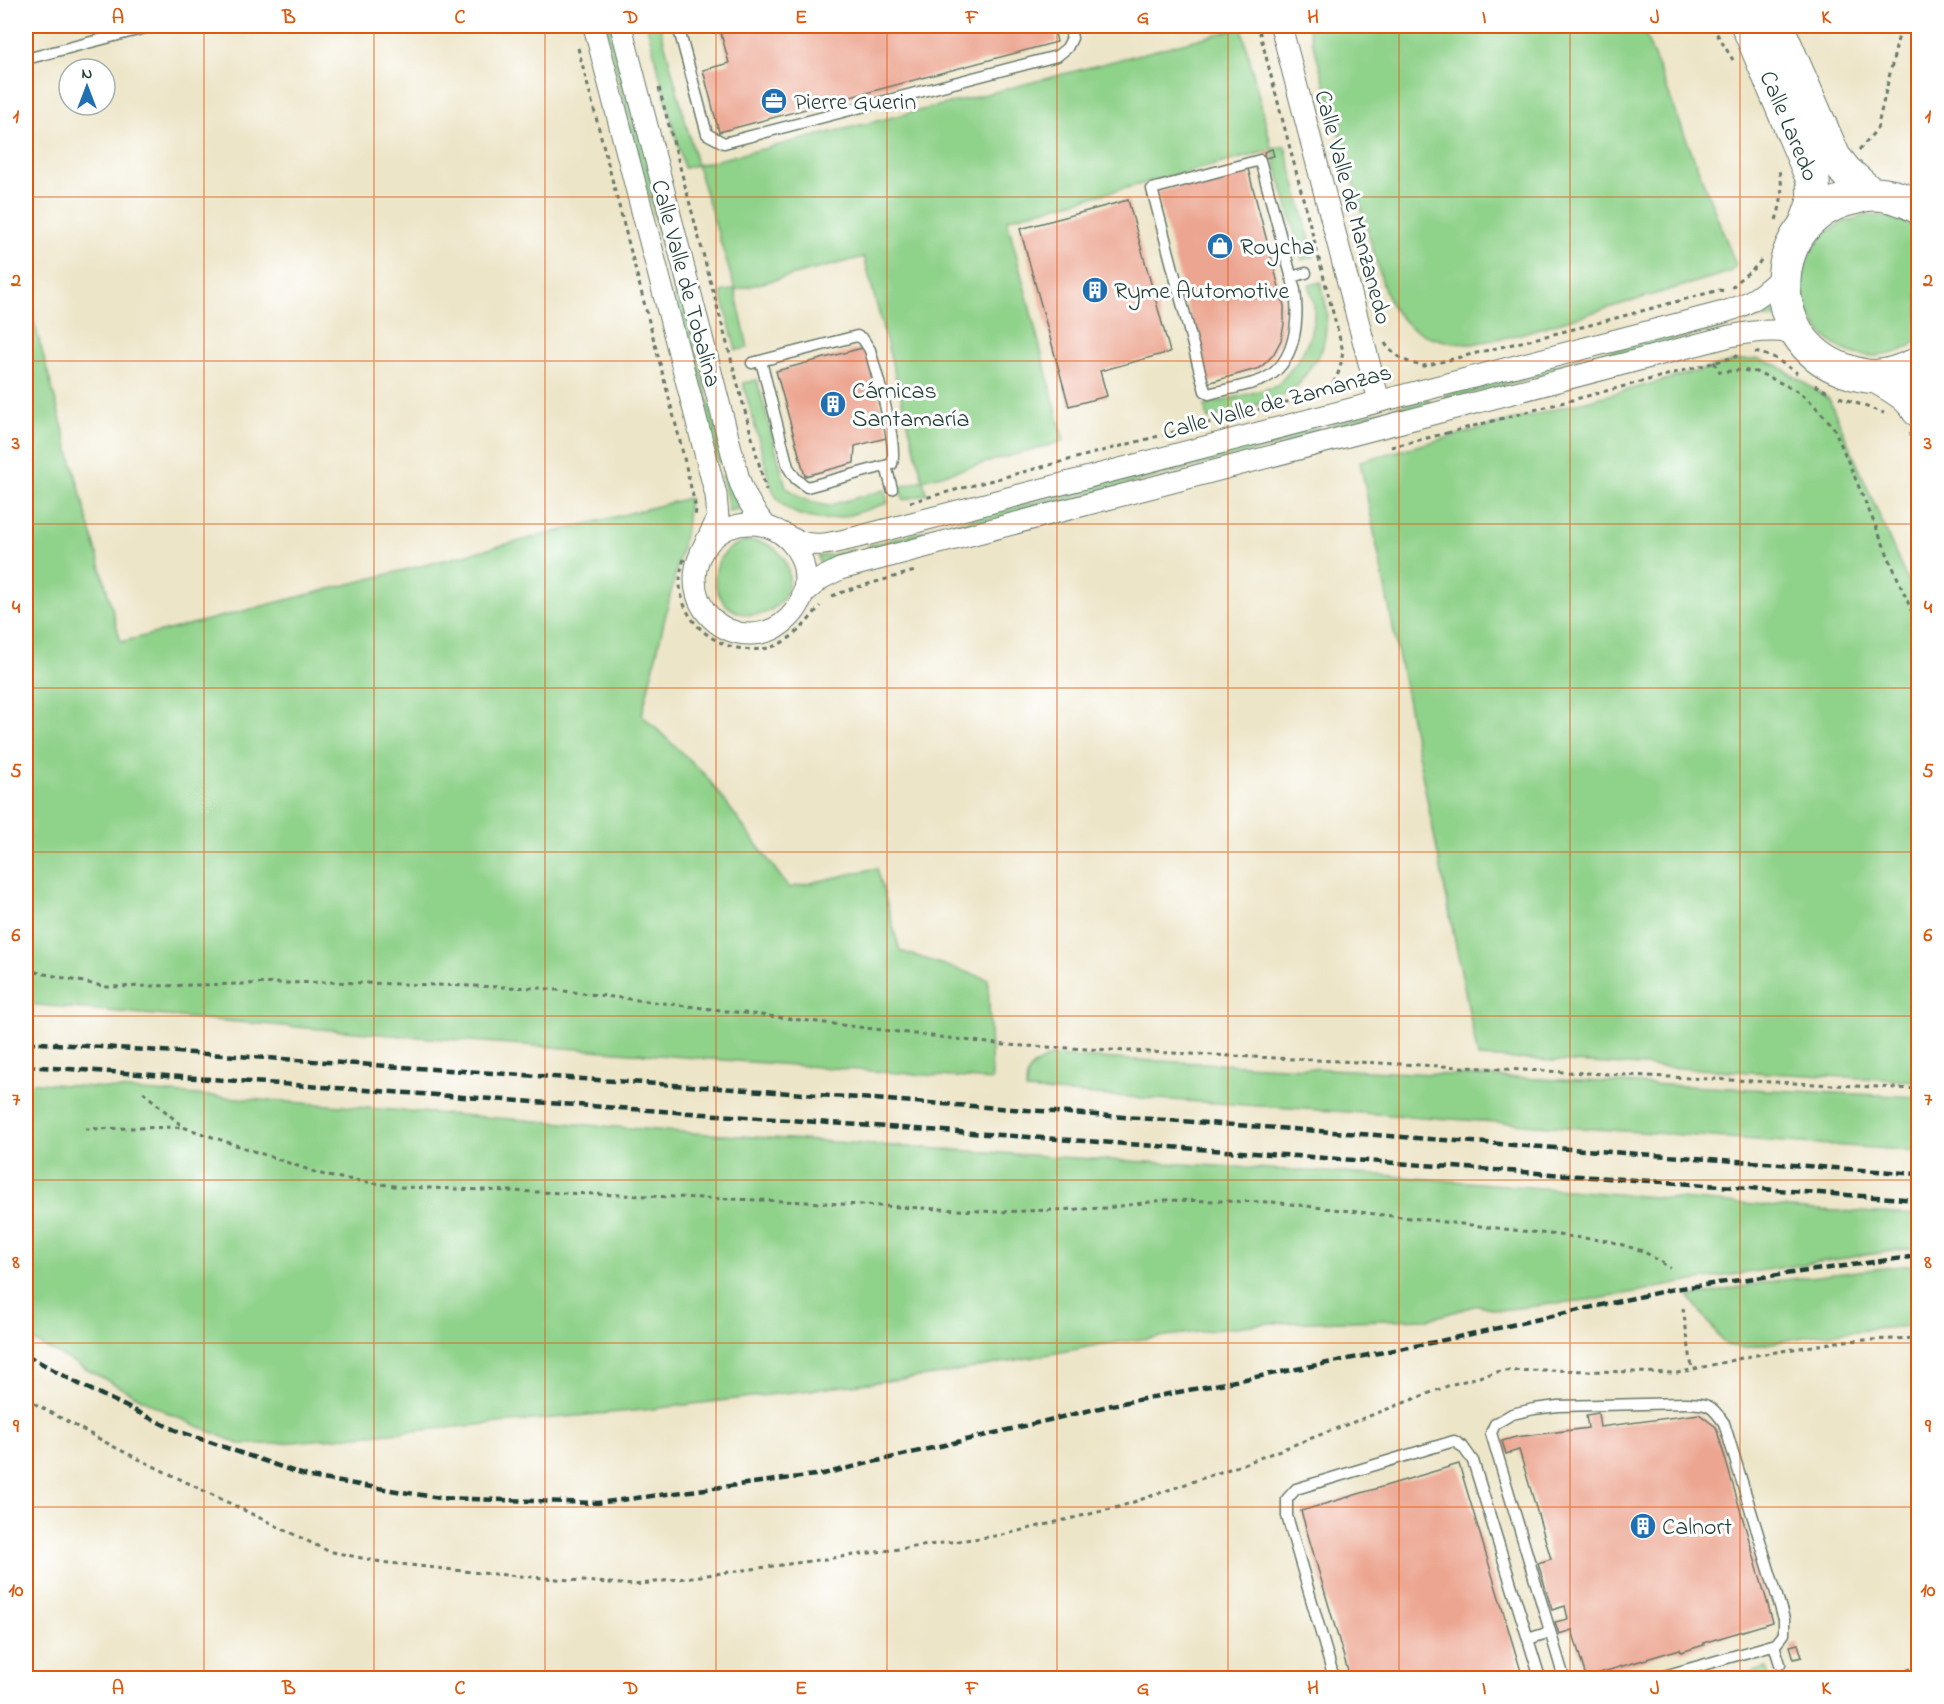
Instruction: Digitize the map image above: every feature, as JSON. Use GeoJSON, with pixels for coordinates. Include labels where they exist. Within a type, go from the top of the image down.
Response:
{"type":"FeatureCollection","features":[{"type":"Feature","properties":{"kind":"main road","name":"Calle Laredo"},"geometry":{"type":"LineString","coordinates":[[1748,26],[1813,180],[1814,201],[1804,226]]}},
{"type":"Feature","properties":{"kind":"main road","name":"Calle Laredo"},"geometry":{"type":"LineString","coordinates":[[1777,26],[1834,157],[1846,172],[1870,194]]}},
{"type":"Feature","properties":{"kind":"main road"},"geometry":{"type":"LineString","coordinates":[[1918,207],[1893,197],[1870,194],[1844,200],[1823,210],[1804,226],[1790,249],[1783,275],[1783,296],[1796,333],[1812,352],[1831,366],[1854,374],[1877,377],[1899,372],[1918,364]]}},
{"type":"Feature","properties":{"kind":"main road"},"geometry":{"type":"LineString","coordinates":[[1877,377],[1901,392],[1915,404],[1918,410]]}},
{"type":"Feature","properties":{"kind":"street","name":"Calle Valle de Tobalina"},"geometry":{"type":"LineString","coordinates":[[594,26],[716,495],[718,518],[701,552]]}},
{"type":"Feature","properties":{"kind":"street","name":"Calle Valle de Tobalina"},"geometry":{"type":"LineString","coordinates":[[621,26],[741,489],[751,506],[770,527]]}},
{"type":"Feature","properties":{"kind":"street","name":"Calle Valle de Manzanedo"},"geometry":{"type":"LineString","coordinates":[[1281,26],[1378,401]]}},
{"type":"Feature","properties":{"kind":"street","name":"Calle Valle de Zamanzas"},"geometry":{"type":"LineString","coordinates":[[770,527],[801,542],[814,544],[842,541],[1737,308],[1765,292],[1783,275]]}},
{"type":"Feature","properties":{"kind":"street"},"geometry":{"type":"LineString","coordinates":[[803,594],[822,578],[848,567],[1730,336],[1758,330],[1796,333]]}},
{"type":"Feature","properties":{"kind":"street"},"geometry":{"type":"LineString","coordinates":[[753,523],[770,527],[793,544],[800,556],[805,571],[803,594],[794,612],[778,627],[753,634],[731,631],[709,616],[700,604],[694,578],[696,564],[708,542],[724,530],[753,523]]}},
{"type":"Feature","properties":{"kind":"lane"},"geometry":{"type":"LineString","coordinates":[[26,59],[153,26]]}},
{"type":"Feature","properties":{"kind":"lane"},"geometry":{"type":"LineString","coordinates":[[678,26],[707,134],[724,143],[1058,56],[1067,48],[1072,38],[1069,26]]}},
{"type":"Feature","properties":{"kind":"lane"},"geometry":{"type":"LineString","coordinates":[[1736,26],[1771,78]]}},
{"type":"Feature","properties":{"kind":"lane"},"geometry":{"type":"LineString","coordinates":[[1260,160],[1291,277],[1297,307],[1296,331],[1288,352],[1278,368],[1264,379],[1209,394],[1205,391],[1152,189],[1260,160]]}},
{"type":"Feature","properties":{"kind":"lane"},"geometry":{"type":"LineString","coordinates":[[1291,277],[1306,273]]}},
{"type":"Feature","properties":{"kind":"lane"},"geometry":{"type":"LineString","coordinates":[[857,336],[863,339],[870,350],[893,441],[894,458],[892,464],[886,466],[807,487],[796,479],[788,466],[756,362],[857,336]]}},
{"type":"Feature","properties":{"kind":"lane"},"geometry":{"type":"LineString","coordinates":[[886,466],[892,489]]}},
{"type":"Feature","properties":{"kind":"lane"},"geometry":{"type":"LineString","coordinates":[[1564,1678],[1491,1433],[1495,1424],[1512,1414],[1558,1406],[1704,1404],[1715,1410],[1724,1423],[1784,1619],[1784,1634],[1774,1645],[1657,1678]]}},
{"type":"Feature","properties":{"kind":"lane"},"geometry":{"type":"LineString","coordinates":[[1334,1678],[1287,1516],[1287,1498],[1296,1489],[1454,1441],[1463,1447],[1473,1461],[1540,1678]]}},
{"type":"Feature","properties":{"kind":"lane"},"geometry":{"type":"LineString","coordinates":[[1528,1639],[1550,1632]]}},
{"type":"Feature","properties":{"kind":"lane"},"geometry":{"type":"LineString","coordinates":[[1774,1645],[1780,1664]]}},
{"type":"Feature","properties":{"kind":"path"},"geometry":{"type":"LineString","coordinates":[[908,502],[1317,394],[1326,391],[1336,380],[1343,351],[1258,26]]}},
{"type":"Feature","properties":{"kind":"path"},"geometry":{"type":"LineString","coordinates":[[1854,156],[1877,129],[1901,26]]}},
{"type":"Feature","properties":{"kind":"path"},"geometry":{"type":"LineString","coordinates":[[657,80],[766,491]]}},
{"type":"Feature","properties":{"kind":"path"},"geometry":{"type":"LineString","coordinates":[[1384,340],[1391,352],[1424,366],[1719,290]]}},
{"type":"Feature","properties":{"kind":"path"},"geometry":{"type":"LineString","coordinates":[[1447,433],[1735,357]]}},
{"type":"Feature","properties":{"kind":"path"},"geometry":{"type":"LineString","coordinates":[[1714,363],[1720,372],[1742,370],[1756,372],[1799,392],[1814,404],[1833,426],[1918,626]]}},
{"type":"Feature","properties":{"kind":"path"},"geometry":{"type":"LineString","coordinates":[[26,970],[107,987],[330,982],[540,988],[1005,1045],[1918,1089]]}},
{"type":"Feature","properties":{"kind":"path"},"geometry":{"type":"LineString","coordinates":[[143,1092],[183,1127]]}},
{"type":"Feature","properties":{"kind":"path"},"geometry":{"type":"LineString","coordinates":[[86,1130],[183,1127],[327,1176],[401,1187],[784,1201],[998,1212],[1106,1208],[1165,1200],[1272,1202],[1610,1240],[1643,1251],[1670,1268]]}},
{"type":"Feature","properties":{"kind":"path"},"geometry":{"type":"LineString","coordinates":[[1683,1308],[1693,1369]]}},
{"type":"Feature","properties":{"kind":"path"},"geometry":{"type":"LineString","coordinates":[[26,1399],[118,1449],[328,1551],[381,1562],[481,1573],[634,1585],[1002,1535],[1119,1508],[1241,1465],[1453,1384],[1502,1371],[1677,1372],[1751,1356],[1843,1341],[1918,1338]]}},
{"type":"Feature","properties":{"kind":"path"},"geometry":{"type":"LineString","coordinates":[[1881,1678],[1918,1667]]}},
{"type":"Feature","properties":{"kind":"green space"},"geometry":{"type":"Polygon","coordinates":[[[605,26],[611,26],[724,461],[718,462],[605,26]]]}},
{"type":"Feature","properties":{"kind":"green space"},"geometry":{"type":"Polygon","coordinates":[[[647,26],[660,26],[697,165],[684,168],[647,26]]]}},
{"type":"Feature","properties":{"kind":"green space"},"geometry":{"type":"Polygon","coordinates":[[[1241,26],[1252,26],[1242,29],[1272,149],[1285,146],[1314,256],[1302,260],[1272,150],[1007,219],[1064,441],[923,480],[864,257],[735,290],[748,348],[736,350],[721,292],[735,289],[697,165],[975,97],[1241,28],[1241,26]]]}},
{"type":"Feature","properties":{"kind":"green space"},"geometry":{"type":"Polygon","coordinates":[[[1308,26],[1642,26],[1736,265],[1730,272],[1513,336],[1472,344],[1453,343],[1429,337],[1410,327],[1393,309],[1385,291],[1308,26]]]}},
{"type":"Feature","properties":{"kind":"green space"},"geometry":{"type":"Polygon","coordinates":[[[1870,215],[1902,221],[1918,231],[1918,340],[1909,347],[1888,355],[1853,353],[1834,344],[1819,329],[1808,311],[1803,290],[1804,270],[1812,250],[1828,232],[1838,225],[1870,215]]]}},
{"type":"Feature","properties":{"kind":"green space"},"geometry":{"type":"Polygon","coordinates":[[[1321,282],[1327,311],[1322,350],[1299,384],[1288,393],[1261,404],[1208,419],[1204,406],[1277,386],[1298,361],[1309,340],[1314,319],[1314,304],[1309,285],[1321,282]]]}},
{"type":"Feature","properties":{"kind":"green space"},"geometry":{"type":"Polygon","coordinates":[[[26,292],[121,642],[689,498],[686,529],[642,715],[706,776],[789,888],[877,868],[900,951],[988,979],[992,1080],[391,1035],[26,1004],[26,292]]]}},
{"type":"Feature","properties":{"kind":"green space"},"geometry":{"type":"Polygon","coordinates":[[[1771,301],[1776,318],[1757,318],[1744,322],[1743,316],[1755,312],[1771,301]]]}},
{"type":"Feature","properties":{"kind":"green space"},"geometry":{"type":"Polygon","coordinates":[[[1719,322],[1721,328],[1446,400],[1444,395],[1719,322]]]}},
{"type":"Feature","properties":{"kind":"green space"},"geometry":{"type":"Polygon","coordinates":[[[1758,359],[1777,365],[1829,399],[1918,605],[1918,1081],[1478,1057],[1360,461],[1736,361],[1758,359]]]}},
{"type":"Feature","properties":{"kind":"green space"},"geometry":{"type":"Polygon","coordinates":[[[757,380],[786,487],[803,499],[827,506],[885,490],[888,503],[830,519],[801,515],[782,504],[770,484],[743,383],[757,380]]]}},
{"type":"Feature","properties":{"kind":"green space"},"geometry":{"type":"Polygon","coordinates":[[[1429,399],[1431,405],[1334,431],[1332,424],[1429,399]]]}},
{"type":"Feature","properties":{"kind":"green space"},"geometry":{"type":"Polygon","coordinates":[[[1318,428],[1320,434],[869,551],[868,546],[1318,428]]]}},
{"type":"Feature","properties":{"kind":"green space"},"geometry":{"type":"Polygon","coordinates":[[[727,475],[739,509],[728,511],[722,476],[727,475]]]}},
{"type":"Feature","properties":{"kind":"green space"},"geometry":{"type":"Polygon","coordinates":[[[923,480],[927,494],[903,500],[900,487],[923,480]]]}},
{"type":"Feature","properties":{"kind":"green space"},"geometry":{"type":"Polygon","coordinates":[[[752,541],[766,544],[778,552],[786,564],[789,578],[786,592],[778,604],[766,612],[752,615],[738,612],[726,604],[718,592],[715,578],[718,564],[726,552],[738,544],[752,541]]]}},
{"type":"Feature","properties":{"kind":"green space"},"geometry":{"type":"Polygon","coordinates":[[[853,550],[854,555],[821,567],[818,556],[853,550]]]}},
{"type":"Feature","properties":{"kind":"green space"},"geometry":{"type":"Polygon","coordinates":[[[1052,1056],[1918,1097],[1918,1151],[1026,1090],[1027,1076],[1032,1068],[1052,1056]]]}},
{"type":"Feature","properties":{"kind":"green space"},"geometry":{"type":"Polygon","coordinates":[[[26,1082],[694,1133],[1379,1175],[1816,1210],[1918,1215],[1918,1247],[1692,1281],[1604,1298],[1500,1310],[1478,1305],[1429,1319],[1268,1323],[1104,1344],[936,1375],[643,1410],[270,1444],[239,1444],[170,1414],[26,1337],[26,1082]]]}},
{"type":"Feature","properties":{"kind":"green space"},"geometry":{"type":"Polygon","coordinates":[[[1918,1264],[1918,1325],[1814,1335],[1745,1348],[1726,1345],[1689,1297],[1767,1282],[1918,1264]]]}},
{"type":"Feature","properties":{"kind":"green space"},"geometry":{"type":"Polygon","coordinates":[[[1767,1668],[1771,1678],[1731,1678],[1767,1668]]]}},
{"type":"Feature","properties":{"kind":"building","name":"Pierre Guerin"},"geometry":{"type":"Polygon","coordinates":[[[719,26],[1053,26],[1057,42],[719,132],[703,70],[729,63],[719,26]]]}},
{"type":"Feature","properties":{"kind":"building"},"geometry":{"type":"Polygon","coordinates":[[[1272,149],[1274,156],[1265,158],[1264,152],[1272,149]]]}},
{"type":"Feature","properties":{"kind":"building","name":"Roycha"},"geometry":{"type":"Polygon","coordinates":[[[1248,169],[1284,306],[1281,340],[1273,355],[1260,368],[1207,383],[1157,192],[1248,169]]]}},
{"type":"Feature","properties":{"kind":"building","name":"Ryme Automotive"},"geometry":{"type":"Polygon","coordinates":[[[1128,200],[1170,352],[1100,371],[1107,396],[1069,406],[1020,229],[1128,200]]]}},
{"type":"Feature","properties":{"kind":"building","name":"Cárnicas Santamaría"},"geometry":{"type":"Polygon","coordinates":[[[866,347],[890,437],[855,446],[854,463],[805,476],[776,371],[866,347]]]}},
{"type":"Feature","properties":{"kind":"building","name":"Calnort"},"geometry":{"type":"Polygon","coordinates":[[[1598,1413],[1600,1427],[1699,1414],[1716,1427],[1773,1622],[1681,1652],[1680,1649],[1586,1677],[1572,1630],[1559,1634],[1555,1622],[1568,1619],[1565,1606],[1552,1610],[1538,1563],[1551,1559],[1519,1450],[1506,1454],[1502,1441],[1516,1437],[1588,1428],[1586,1415],[1598,1413]]]}},
{"type":"Feature","properties":{"kind":"building"},"geometry":{"type":"Polygon","coordinates":[[[1459,1464],[1523,1678],[1350,1678],[1301,1511],[1459,1464]]]}},
{"type":"Feature","properties":{"kind":"building"},"geometry":{"type":"Polygon","coordinates":[[[1798,1644],[1802,1657],[1794,1659],[1790,1646],[1798,1644]]]}},
{"type":"Feature","properties":{"kind":"railway"},"geometry":{"type":"LineString","coordinates":[[26,1042],[734,1089],[1918,1174]]}},
{"type":"Feature","properties":{"kind":"railway"},"geometry":{"type":"LineString","coordinates":[[26,1066],[1918,1200]]}},
{"type":"Feature","properties":{"kind":"railway"},"geometry":{"type":"LineString","coordinates":[[26,1355],[79,1384],[175,1430],[310,1477],[440,1498],[597,1503],[823,1474],[1112,1405],[1435,1342],[1674,1289],[1918,1256]]}},
{"type":"Feature","properties":{"kind":"place","name":"Pierre Guerin"},"geometry":{"type":"Point","coordinates":[774,101]}},
{"type":"Feature","properties":{"kind":"place","name":"Roycha"},"geometry":{"type":"Point","coordinates":[1220,246]}},
{"type":"Feature","properties":{"kind":"place","name":"Ryme Automotive"},"geometry":{"type":"Point","coordinates":[1095,290]}},
{"type":"Feature","properties":{"kind":"place","name":"Cárnicas Santamaría"},"geometry":{"type":"Point","coordinates":[833,404]}},
{"type":"Feature","properties":{"kind":"place","name":"Calnort"},"geometry":{"type":"Point","coordinates":[1643,1526]}}]}
